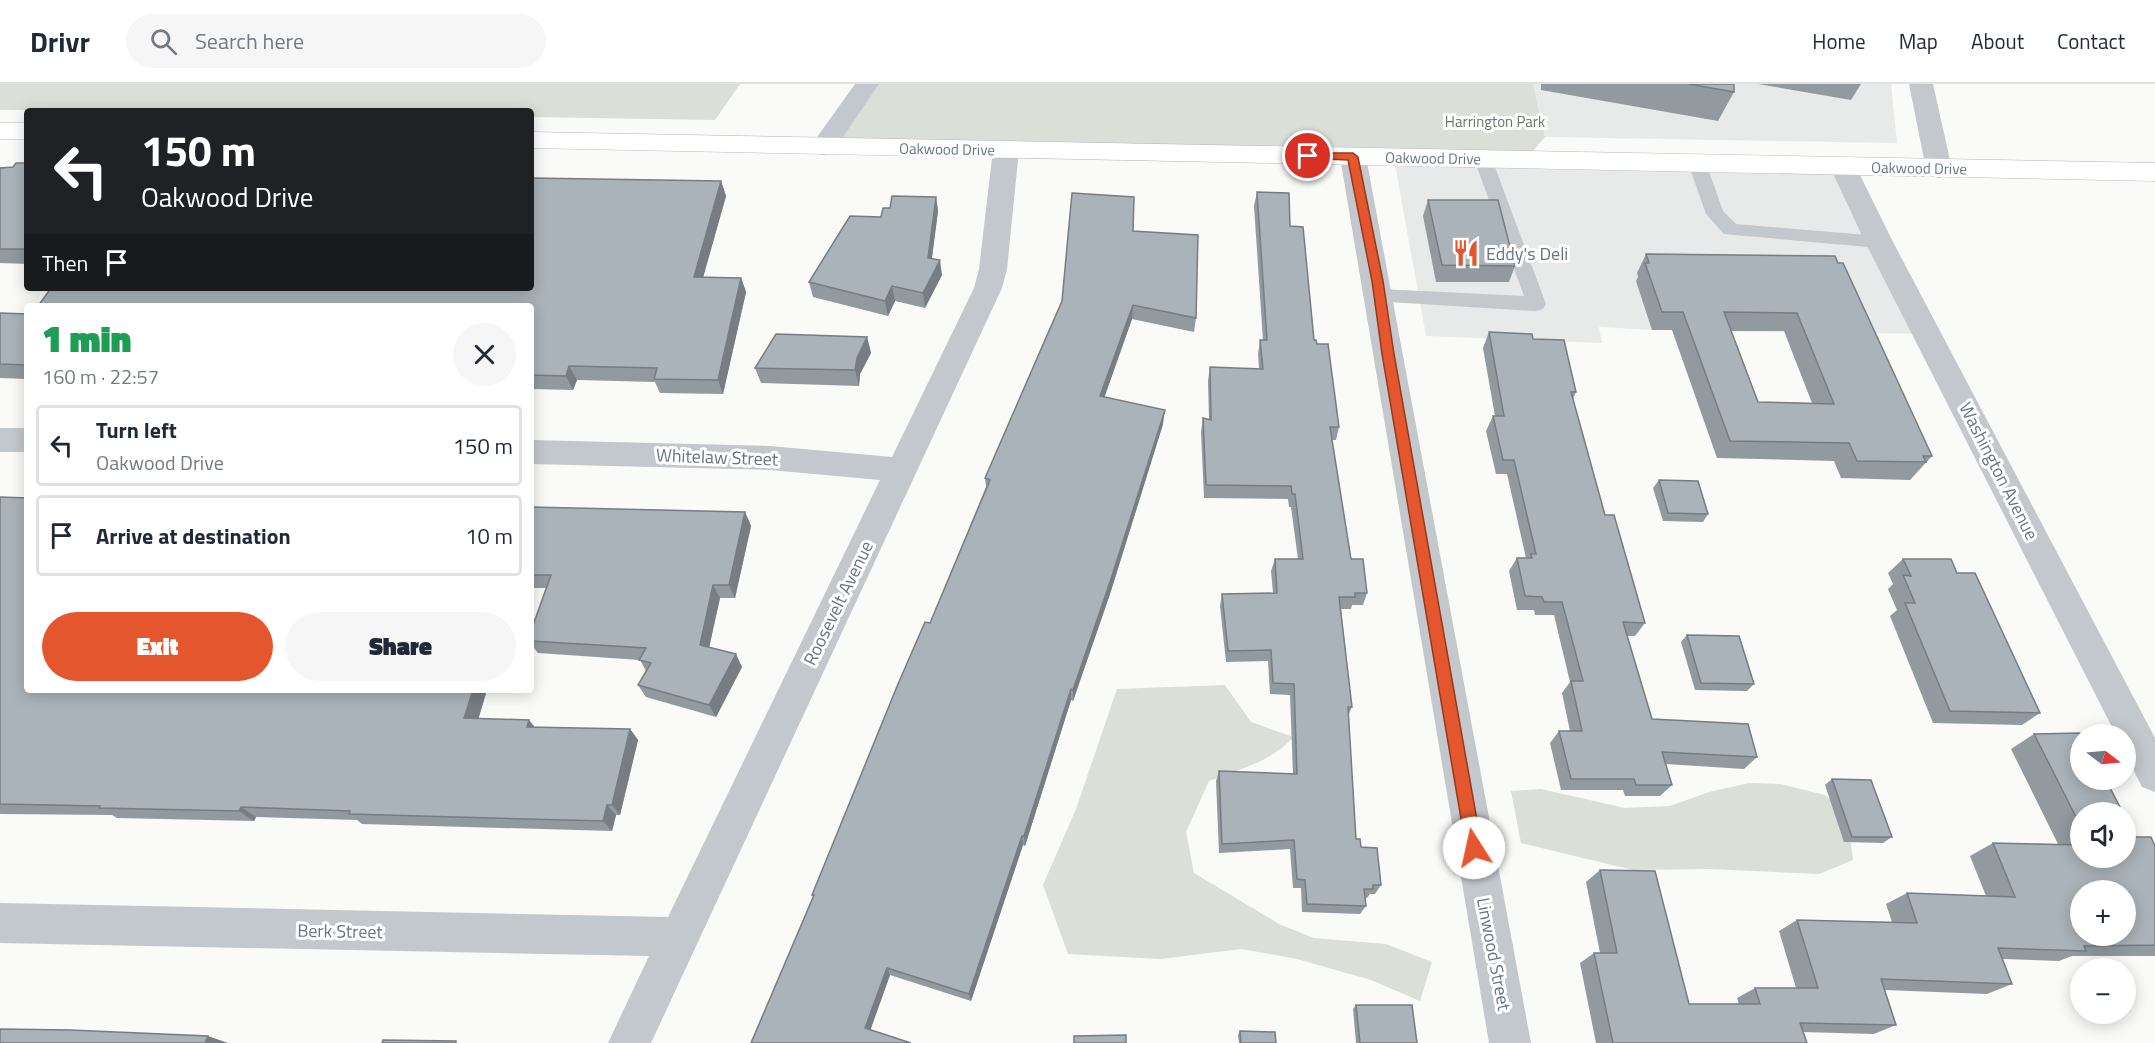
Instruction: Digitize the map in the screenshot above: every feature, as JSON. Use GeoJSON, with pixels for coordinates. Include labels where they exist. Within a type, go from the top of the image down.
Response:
{"type":"FeatureCollection","features":[{"type":"Feature","properties":{"kind":"street"},"geometry":{"type":"LineString","coordinates":[[824,147],[867,84]]}},
{"type":"Feature","properties":{"kind":"street"},"geometry":{"type":"LineString","coordinates":[[1921,84],[1939,169]]}},
{"type":"Feature","properties":{"kind":"street"},"geometry":{"type":"LineString","coordinates":[[0,131],[24,131]]}},
{"type":"Feature","properties":{"kind":"street","name":"Oakwood Drive"},"geometry":{"type":"LineString","coordinates":[[534,140],[2155,172]]}},
{"type":"Feature","properties":{"kind":"street","name":"Roosevelt Avenue"},"geometry":{"type":"LineString","coordinates":[[628,1043],[990,284],[1006,150]]}},
{"type":"Feature","properties":{"kind":"street","name":"Linwood Street"},"geometry":{"type":"LineString","coordinates":[[1353,157],[1380,296],[1445,685],[1510,1043]]}},
{"type":"Feature","properties":{"kind":"street","name":"Washington Avenue"},"geometry":{"type":"LineString","coordinates":[[1843,167],[1879,242],[2155,775]]}},
{"type":"Feature","properties":{"kind":"street"},"geometry":{"type":"LineString","coordinates":[[0,440],[24,440]]}},
{"type":"Feature","properties":{"kind":"street","name":"Whitelaw Street"},"geometry":{"type":"LineString","coordinates":[[534,452],[770,458],[903,470]]}},
{"type":"Feature","properties":{"kind":"street","name":"Berk Street"},"geometry":{"type":"LineString","coordinates":[[0,923],[679,937]]}},
{"type":"Feature","properties":{"kind":"lane"},"geometry":{"type":"LineString","coordinates":[[1380,296],[1536,304],[1483,159]]}},
{"type":"Feature","properties":{"kind":"lane"},"geometry":{"type":"LineString","coordinates":[[1697,163],[1715,214],[1731,230],[1879,242]]}},
{"type":"Feature","properties":{"kind":"shaded area"},"geometry":{"type":"Polygon","coordinates":[[[1533,84],[1891,84],[1897,143],[1545,137],[1533,84]]]}},
{"type":"Feature","properties":{"kind":"shaded area"},"geometry":{"type":"Polygon","coordinates":[[[1394,159],[1843,167],[1923,334],[1652,330],[1599,327],[1602,343],[1426,336],[1394,159]]]}},
{"type":"Feature","properties":{"kind":"green space"},"geometry":{"type":"Polygon","coordinates":[[[0,84],[740,84],[715,120],[534,117],[534,108],[24,108],[24,110],[0,110],[0,84]]]}},
{"type":"Feature","properties":{"kind":"green space","name":"Harrington Park"},"geometry":{"type":"Polygon","coordinates":[[[869,84],[1533,84],[1545,137],[1525,160],[823,147],[869,84]]]}},
{"type":"Feature","properties":{"kind":"green space"},"geometry":{"type":"Polygon","coordinates":[[[1225,685],[1251,722],[1293,737],[1265,759],[1209,781],[1186,832],[1194,873],[1279,924],[1314,938],[1386,944],[1432,962],[1420,1001],[1371,980],[1297,959],[1242,949],[1160,959],[1068,954],[1043,885],[1076,809],[1117,689],[1225,685]]]}},
{"type":"Feature","properties":{"kind":"green space"},"geometry":{"type":"Polygon","coordinates":[[[1749,783],[1780,784],[1825,795],[1847,813],[1853,860],[1819,874],[1709,869],[1633,870],[1521,843],[1511,791],[1541,789],[1625,808],[1670,806],[1709,792],[1749,783]]]}},
{"type":"Feature","properties":{"kind":"building"},"geometry":{"type":"Polygon","coordinates":[[[1689,84],[1734,84],[1734,92],[1689,84]]]}},
{"type":"Feature","properties":{"kind":"building"},"geometry":{"type":"Polygon","coordinates":[[[16,163],[24,163],[24,249],[0,249],[0,168],[13,167],[16,163]]]}},
{"type":"Feature","properties":{"kind":"building"},"geometry":{"type":"Polygon","coordinates":[[[534,178],[721,181],[694,277],[741,278],[718,380],[654,379],[657,368],[569,366],[566,376],[534,375],[534,303],[40,303],[49,291],[534,291],[534,178]]]}},
{"type":"Feature","properties":{"kind":"building"},"geometry":{"type":"Polygon","coordinates":[[[1257,192],[1289,193],[1290,226],[1303,227],[1314,340],[1317,344],[1328,344],[1339,427],[1330,427],[1351,559],[1363,559],[1367,593],[1355,593],[1355,597],[1339,597],[1352,707],[1348,707],[1356,839],[1360,839],[1361,847],[1377,848],[1381,885],[1373,885],[1373,889],[1364,889],[1366,906],[1307,904],[1305,880],[1297,879],[1294,840],[1222,844],[1219,771],[1297,774],[1294,684],[1273,683],[1271,650],[1228,651],[1222,594],[1277,593],[1275,559],[1303,559],[1295,494],[1292,494],[1291,486],[1206,485],[1203,418],[1211,420],[1210,367],[1263,369],[1260,340],[1267,340],[1257,192]]]}},
{"type":"Feature","properties":{"kind":"building"},"geometry":{"type":"Polygon","coordinates":[[[1072,193],[1134,197],[1133,231],[1198,235],[1196,318],[1133,305],[1100,396],[1165,410],[1110,582],[1073,690],[1071,689],[1024,836],[1022,836],[969,994],[887,968],[865,1028],[911,1043],[751,1043],[814,895],[812,895],[898,684],[925,622],[930,623],[990,480],[985,478],[1062,301],[1072,193]]]}},
{"type":"Feature","properties":{"kind":"building"},"geometry":{"type":"Polygon","coordinates":[[[892,196],[936,197],[928,258],[940,260],[923,293],[892,286],[885,301],[809,282],[850,216],[881,217],[883,208],[890,208],[892,196]]]}},
{"type":"Feature","properties":{"kind":"building","name":"Eddy's Deli"},"geometry":{"type":"Polygon","coordinates":[[[1428,200],[1498,200],[1515,266],[1442,265],[1428,200]]]}},
{"type":"Feature","properties":{"kind":"building"},"geometry":{"type":"Polygon","coordinates":[[[1646,254],[1835,256],[1838,263],[1843,263],[1932,456],[1923,456],[1926,462],[1857,461],[1849,443],[1730,441],[1683,312],[1662,312],[1645,263],[1649,263],[1646,254]],[[1724,312],[1758,402],[1834,404],[1797,313],[1724,312]]]}},
{"type":"Feature","properties":{"kind":"building"},"geometry":{"type":"Polygon","coordinates":[[[0,313],[24,314],[24,365],[0,364],[0,313]]]}},
{"type":"Feature","properties":{"kind":"building"},"geometry":{"type":"Polygon","coordinates":[[[1489,332],[1532,334],[1533,339],[1564,340],[1576,392],[1571,392],[1605,515],[1614,515],[1645,623],[1623,622],[1652,719],[1748,724],[1757,757],[1662,752],[1672,785],[1636,785],[1634,779],[1571,779],[1559,731],[1582,731],[1571,681],[1583,681],[1562,602],[1544,602],[1542,597],[1525,596],[1517,558],[1532,558],[1531,554],[1536,554],[1514,460],[1503,460],[1493,416],[1504,416],[1489,332]]]}},
{"type":"Feature","properties":{"kind":"building"},"geometry":{"type":"Polygon","coordinates":[[[776,334],[867,337],[857,358],[855,370],[755,368],[776,334]]]}},
{"type":"Feature","properties":{"kind":"building"},"geometry":{"type":"Polygon","coordinates":[[[1659,480],[1698,481],[1708,514],[1668,513],[1659,480]]]}},
{"type":"Feature","properties":{"kind":"building"},"geometry":{"type":"Polygon","coordinates":[[[0,497],[24,498],[24,693],[472,693],[464,718],[529,720],[527,727],[630,729],[612,805],[607,805],[603,821],[349,814],[350,811],[241,807],[239,811],[0,804],[0,497]]]}},
{"type":"Feature","properties":{"kind":"building"},"geometry":{"type":"Polygon","coordinates":[[[534,507],[745,512],[729,585],[713,585],[700,645],[736,654],[709,705],[638,685],[651,663],[639,660],[646,648],[534,641],[534,623],[551,575],[534,575],[534,507]]]}},
{"type":"Feature","properties":{"kind":"building"},"geometry":{"type":"Polygon","coordinates":[[[1903,559],[1951,559],[1957,573],[1975,573],[2040,713],[1950,711],[1905,603],[1915,603],[1903,575],[1911,576],[1903,559]]]}},
{"type":"Feature","properties":{"kind":"building"},"geometry":{"type":"Polygon","coordinates":[[[1687,635],[1739,636],[1754,684],[1701,683],[1687,635]]]}},
{"type":"Feature","properties":{"kind":"building"},"geometry":{"type":"Polygon","coordinates":[[[2070,733],[2070,790],[2111,790],[2117,802],[2070,802],[2070,805],[2034,734],[2070,733]]]}},
{"type":"Feature","properties":{"kind":"building"},"geometry":{"type":"Polygon","coordinates":[[[1832,779],[1871,780],[1892,837],[1852,837],[1832,779]]]}},
{"type":"Feature","properties":{"kind":"building"},"geometry":{"type":"Polygon","coordinates":[[[2136,837],[2151,837],[2155,846],[2155,945],[2136,945],[2136,880],[2070,880],[2070,946],[2084,946],[2086,951],[1998,948],[2012,984],[1881,979],[1896,1025],[1800,1023],[1807,1043],[1613,1043],[1594,953],[1617,953],[1600,870],[1655,871],[1689,1004],[1760,1004],[1755,988],[1818,988],[1797,920],[1917,923],[1907,893],[2015,897],[1993,843],[2070,845],[2070,868],[2136,868],[2136,837]]]}},
{"type":"Feature","properties":{"kind":"building"},"geometry":{"type":"Polygon","coordinates":[[[1356,1005],[1412,1005],[1417,1043],[1360,1043],[1356,1005]]]}},
{"type":"Feature","properties":{"kind":"building"},"geometry":{"type":"Polygon","coordinates":[[[0,1029],[208,1036],[205,1043],[0,1043],[0,1029]]]}},
{"type":"Feature","properties":{"kind":"building"},"geometry":{"type":"Polygon","coordinates":[[[1240,1031],[1275,1032],[1276,1043],[1241,1043],[1240,1031]]]}},
{"type":"Feature","properties":{"kind":"building"},"geometry":{"type":"Polygon","coordinates":[[[1126,1035],[1126,1043],[1074,1043],[1074,1036],[1126,1035]]]}},
{"type":"Feature","properties":{"kind":"building"},"geometry":{"type":"Polygon","coordinates":[[[383,1040],[456,1041],[456,1043],[382,1043],[383,1040]]]}},
{"type":"Feature","properties":{"kind":"place","name":"Eddy's Deli"},"geometry":{"type":"Point","coordinates":[1466,253]}},
{"type":"Feature","properties":{"kind":"route"},"geometry":{"type":"LineString","coordinates":[[1308,156],[1353,157],[1377,281],[1474,848]]}}]}
